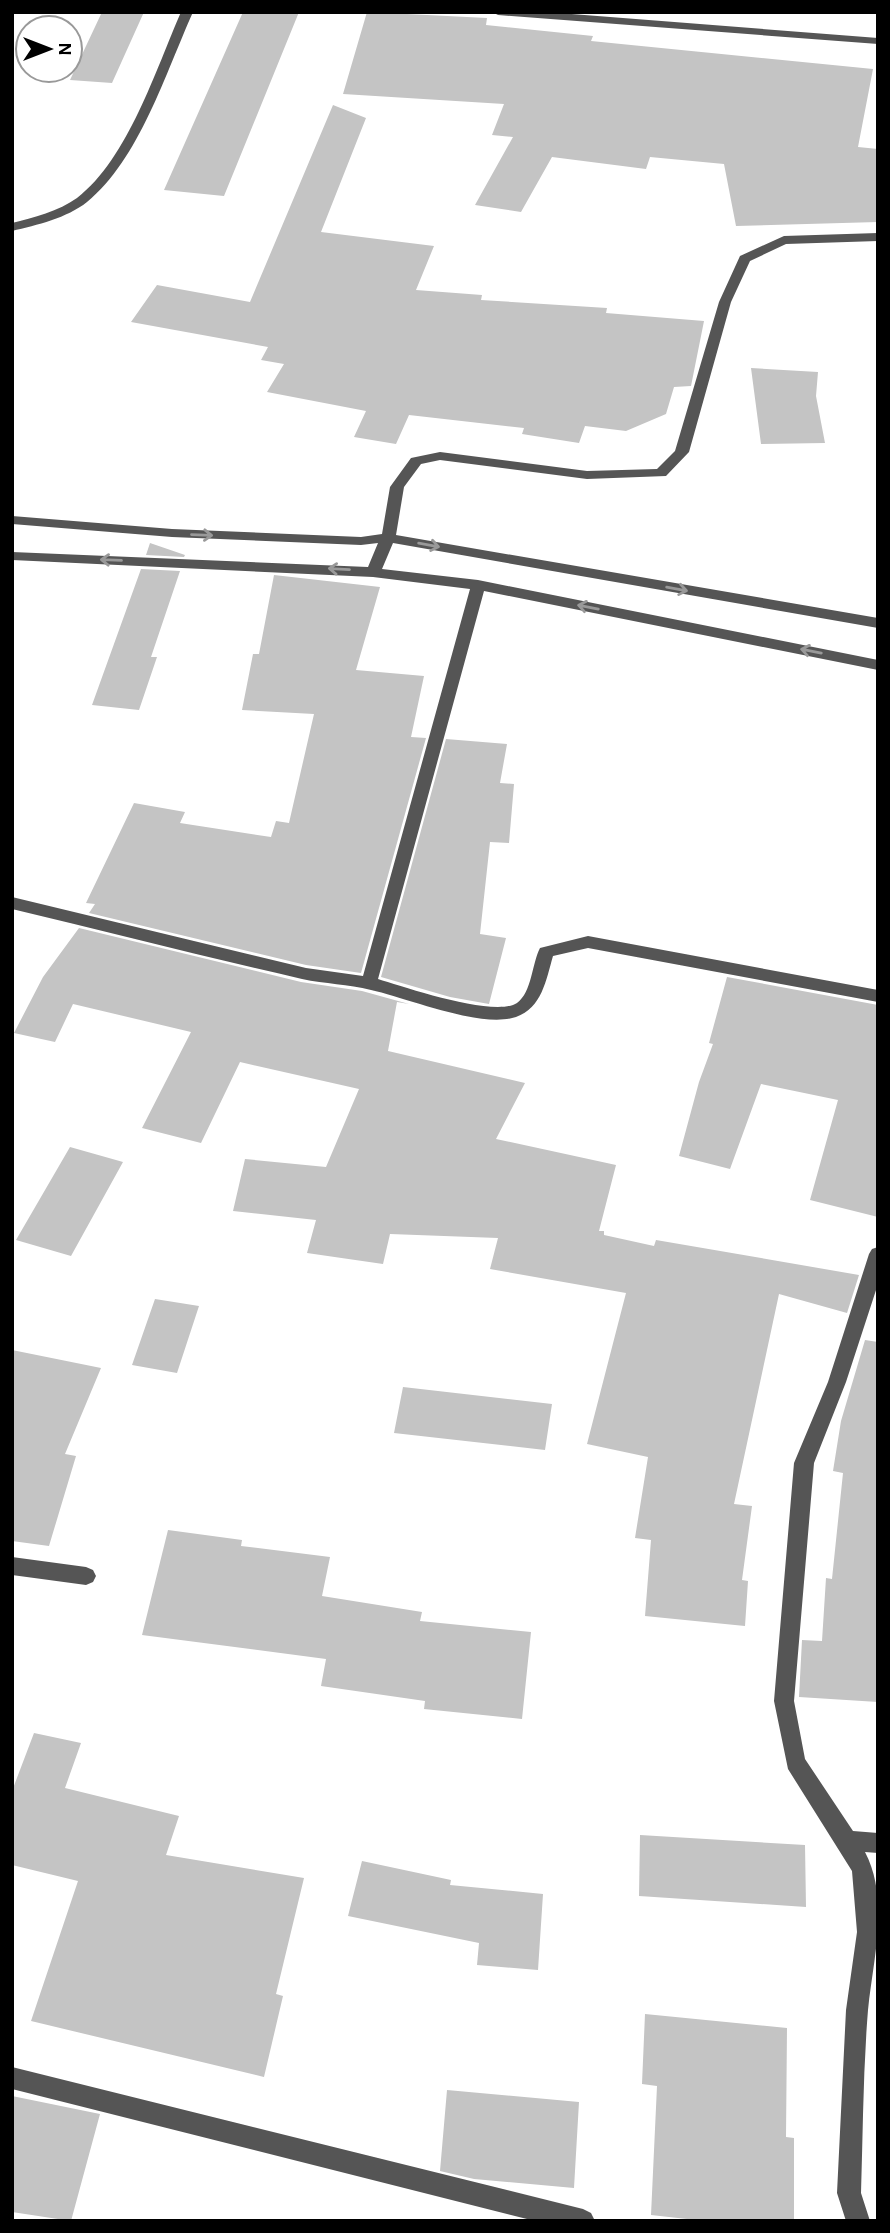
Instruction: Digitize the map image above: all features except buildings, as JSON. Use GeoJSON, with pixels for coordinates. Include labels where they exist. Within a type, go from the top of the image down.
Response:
{"type":"FeatureCollection","features":[{"type":"Feature","properties":{"kind":"street"},"geometry":{"type":"LineString","coordinates":[[12,227],[27,224],[82,200],[118,159],[187,12]]}},
{"type":"Feature","properties":{"kind":"street"},"geometry":{"type":"LineString","coordinates":[[498,12],[878,41]]}},
{"type":"Feature","properties":{"kind":"street"},"geometry":{"type":"LineString","coordinates":[[373,572],[388,538],[397,487],[415,461],[440,456],[587,475],[660,474],[682,452],[725,302],[746,260],[784,240],[878,237]]}},
{"type":"Feature","properties":{"kind":"street"},"geometry":{"type":"LineString","coordinates":[[12,520],[172,533],[362,541],[388,538],[878,623]]}},
{"type":"Feature","properties":{"kind":"street"},"geometry":{"type":"LineString","coordinates":[[12,556],[373,572],[478,586],[878,664]]}},
{"type":"Feature","properties":{"kind":"street"},"geometry":{"type":"LineString","coordinates":[[369,983],[478,586]]}},
{"type":"Feature","properties":{"kind":"street"},"geometry":{"type":"LineString","coordinates":[[12,903],[306,974],[369,983],[472,1010],[501,1014],[516,1012],[525,1006],[546,952],[588,942],[878,996]]}},
{"type":"Feature","properties":{"kind":"street"},"geometry":{"type":"LineString","coordinates":[[858,2221],[849,2193],[857,2010],[868,1932],[863,1870],[847,1840],[795,1762],[783,1700],[804,1463],[837,1382],[878,1254]]}},
{"type":"Feature","properties":{"kind":"street"},"geometry":{"type":"LineString","coordinates":[[12,1566],[86,1576]]}},
{"type":"Feature","properties":{"kind":"street"},"geometry":{"type":"LineString","coordinates":[[847,1840],[878,1843]]}},
{"type":"Feature","properties":{"kind":"street"},"geometry":{"type":"LineString","coordinates":[[12,2078],[583,2221]]}}]}
